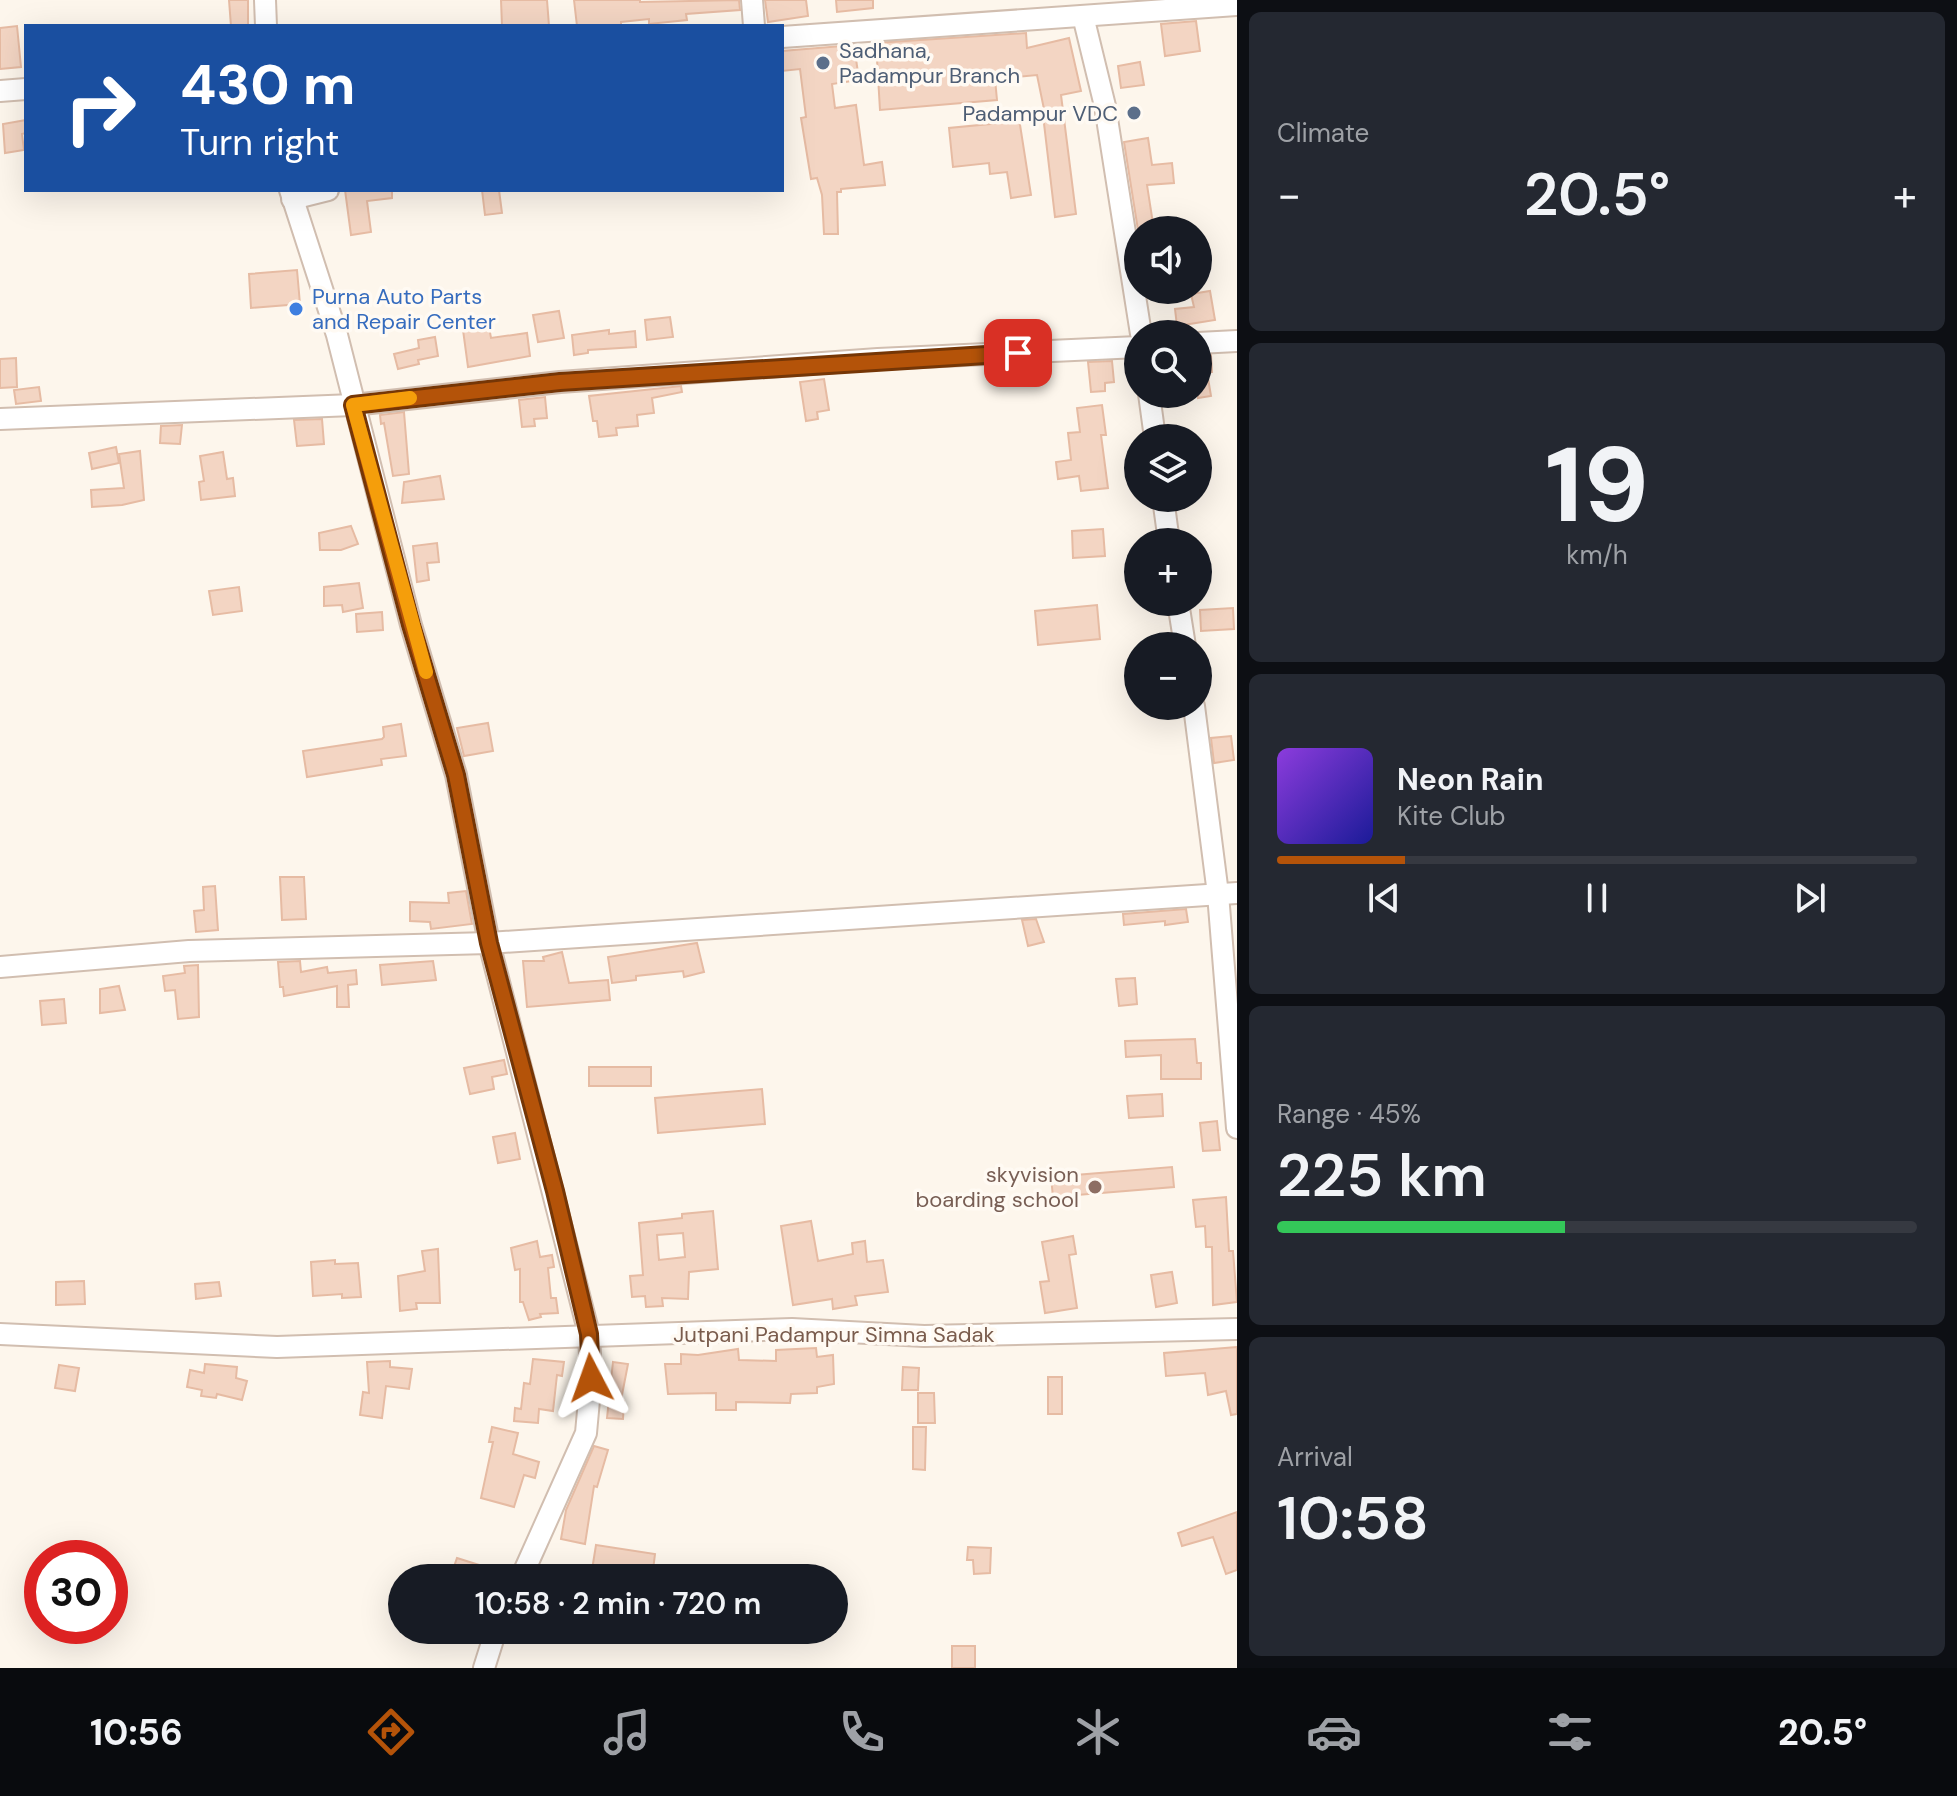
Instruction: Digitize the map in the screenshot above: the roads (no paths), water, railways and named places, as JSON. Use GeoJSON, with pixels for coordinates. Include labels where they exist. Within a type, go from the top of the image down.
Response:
{"type":"FeatureCollection","features":[{"type":"Feature","properties":{"kind":"street"},"geometry":{"type":"LineString","coordinates":[[265,0],[266,24]]}},
{"type":"Feature","properties":{"kind":"street"},"geometry":{"type":"LineString","coordinates":[[752,0],[754,24]]}},
{"type":"Feature","properties":{"kind":"street"},"geometry":{"type":"LineString","coordinates":[[784,37],[1237,5]]}},
{"type":"Feature","properties":{"kind":"street"},"geometry":{"type":"LineString","coordinates":[[1083,16],[1105,106],[1139,320]]}},
{"type":"Feature","properties":{"kind":"street"},"geometry":{"type":"LineString","coordinates":[[0,91],[24,89]]}},
{"type":"Feature","properties":{"kind":"street"},"geometry":{"type":"LineString","coordinates":[[291,194],[337,335],[411,625],[456,775],[489,943],[555,1191],[589,1334],[591,1378],[586,1433],[527,1564]]}},
{"type":"Feature","properties":{"kind":"street"},"geometry":{"type":"LineString","coordinates":[[1212,342],[1237,341]]}},
{"type":"Feature","properties":{"kind":"street"},"geometry":{"type":"LineString","coordinates":[[0,419],[353,405],[560,382],[878,359],[1124,348]]}},
{"type":"Feature","properties":{"kind":"street"},"geometry":{"type":"LineString","coordinates":[[1197,720],[1228,894],[1237,1128]]}},
{"type":"Feature","properties":{"kind":"street"},"geometry":{"type":"LineString","coordinates":[[0,967],[189,951],[489,943],[1228,894]]}},
{"type":"Feature","properties":{"kind":"street","name":"Jutpani Padampur Simna Sadak"},"geometry":{"type":"LineString","coordinates":[[0,1334],[277,1347],[792,1329],[924,1336],[1237,1329]]}},
{"type":"Feature","properties":{"kind":"street"},"geometry":{"type":"LineString","coordinates":[[484,1668],[492,1644]]}},
{"type":"Feature","properties":{"kind":"place","name":"Sadhana, Padampur Branch"},"geometry":{"type":"Point","coordinates":[823,63]}},
{"type":"Feature","properties":{"kind":"place","name":"Padampur VDC"},"geometry":{"type":"Point","coordinates":[1134,113]}},
{"type":"Feature","properties":{"kind":"place","name":"Purna Auto Parts and Repair Center"},"geometry":{"type":"Point","coordinates":[296,309]}},
{"type":"Feature","properties":{"kind":"place","name":"skyvision boarding school"},"geometry":{"type":"Point","coordinates":[1095,1187]}}]}
